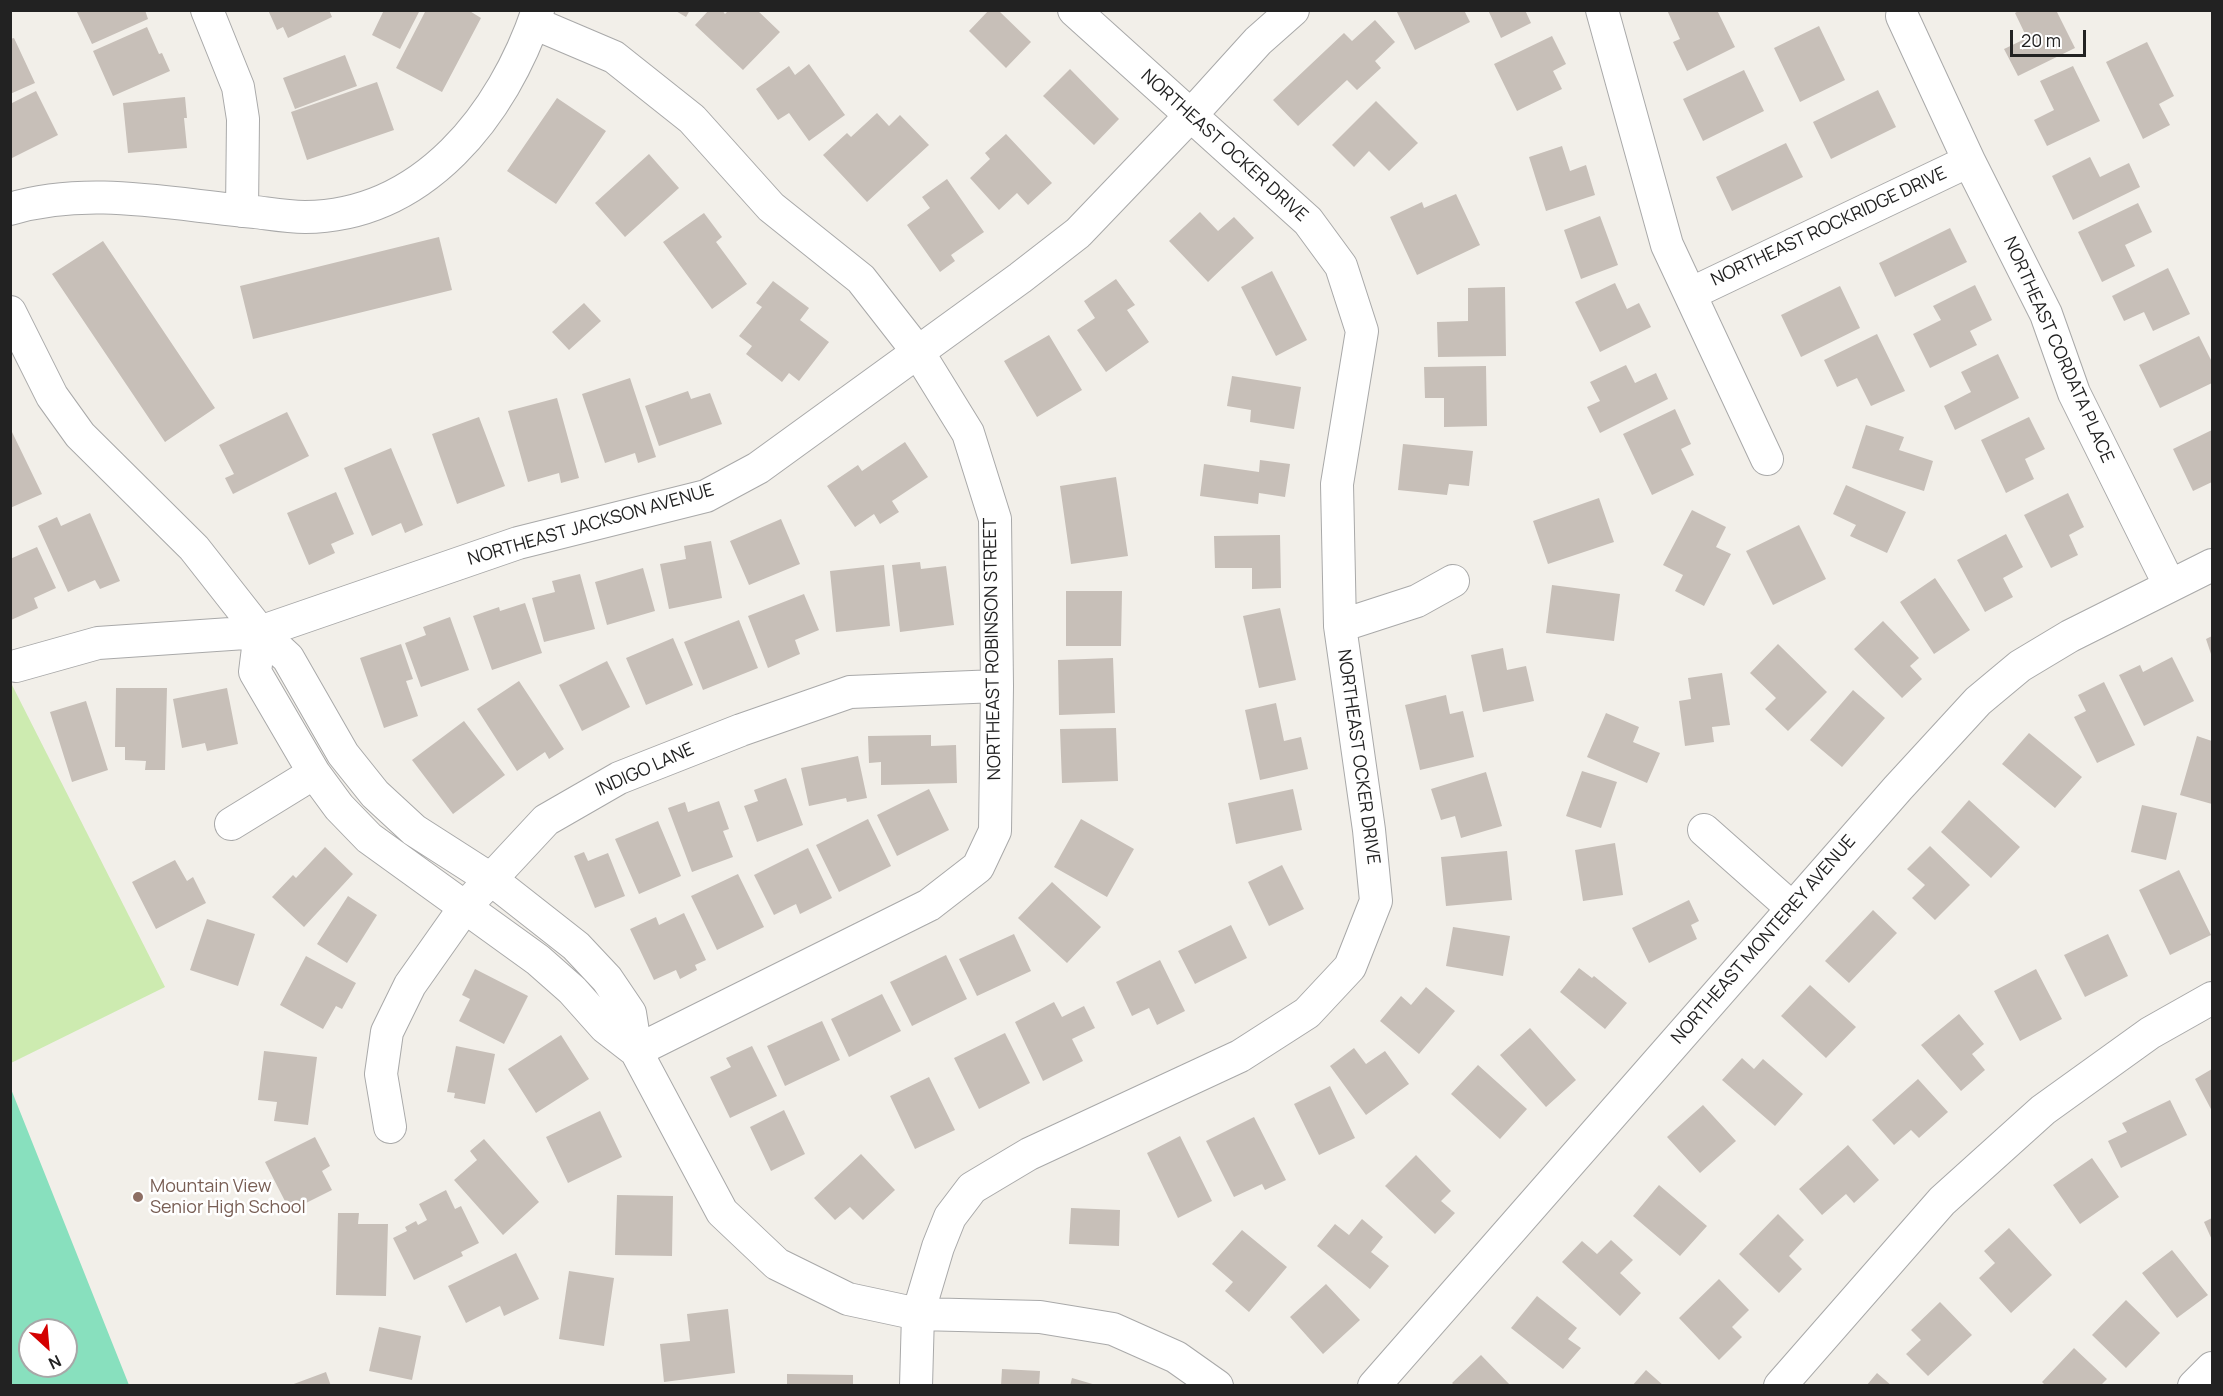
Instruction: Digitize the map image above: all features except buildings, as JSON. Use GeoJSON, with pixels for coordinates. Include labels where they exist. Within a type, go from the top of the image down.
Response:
{"type":"FeatureCollection","features":[{"type":"Feature","properties":{"kind":"street"},"geometry":{"type":"LineString","coordinates":[[207,10],[238,87],[240,98],[243,119],[242,211]]}},
{"type":"Feature","properties":{"kind":"street","name":"NORTHEAST OCKER DRIVE"},"geometry":{"type":"LineString","coordinates":[[916,1386],[918,1314],[938,1247],[950,1217],[972,1188],[1029,1154],[1240,1056],[1307,1013],[1350,967],[1376,901],[1369,830],[1340,626],[1337,484],[1362,331],[1341,266],[1308,221],[1074,10]]}},
{"type":"Feature","properties":{"kind":"street","name":"NORTHEAST JACKSON AVENUE"},"geometry":{"type":"LineString","coordinates":[[16,666],[98,643],[260,632],[518,543],[706,495],[758,468],[1020,278],[1078,233],[1258,41],[1293,10]]}},
{"type":"Feature","properties":{"kind":"street"},"geometry":{"type":"LineString","coordinates":[[1602,10],[1667,244],[1767,459]]}},
{"type":"Feature","properties":{"kind":"street","name":"NORTHEAST CORDATA PLACE"},"geometry":{"type":"LineString","coordinates":[[1902,16],[1969,161],[2046,314],[2074,393],[2170,586]]}},
{"type":"Feature","properties":{"kind":"street"},"geometry":{"type":"LineString","coordinates":[[10,209],[36,201],[103,196],[304,217],[345,213],[393,196],[438,167],[476,127],[506,86],[536,17]]}},
{"type":"Feature","properties":{"kind":"street","name":"NORTHEAST ROBINSON STREET"},"geometry":{"type":"LineString","coordinates":[[536,17],[614,57],[692,119],[771,207],[861,279],[918,352],[968,432],[995,519],[997,686],[995,831],[978,867],[929,905],[636,1051]]}},
{"type":"Feature","properties":{"kind":"street","name":"NORTHEAST ROCKRIDGE DRIVE"},"geometry":{"type":"LineString","coordinates":[[1690,294],[1969,161]]}},
{"type":"Feature","properties":{"kind":"street"},"geometry":{"type":"LineString","coordinates":[[10,312],[52,396],[80,435],[194,548],[260,632],[288,658],[343,754],[375,794],[414,830],[492,880],[576,946],[607,979],[630,1013],[636,1051],[722,1212],[777,1264],[848,1299],[918,1314],[1040,1317],[1113,1329],[1176,1357],[1217,1386]]}},
{"type":"Feature","properties":{"kind":"street","name":"NORTHEAST MONTEREY AVENUE"},"geometry":{"type":"LineString","coordinates":[[1374,1386],[1792,908],[1978,700],[2020,666],[2070,636],[2212,565]]}},
{"type":"Feature","properties":{"kind":"street"},"geometry":{"type":"LineString","coordinates":[[1340,626],[1417,601],[1453,581]]}},
{"type":"Feature","properties":{"kind":"street"},"geometry":{"type":"LineString","coordinates":[[260,632],[255,672],[314,773],[339,807],[369,838],[538,960],[572,990],[605,1027],[636,1051]]}},
{"type":"Feature","properties":{"kind":"street","name":"INDIGO LANE"},"geometry":{"type":"LineString","coordinates":[[390,1127],[381,1074],[387,1032],[410,985],[465,907],[546,820],[618,778],[850,692],[997,686]]}},
{"type":"Feature","properties":{"kind":"street"},"geometry":{"type":"LineString","coordinates":[[231,824],[314,773]]}},
{"type":"Feature","properties":{"kind":"street"},"geometry":{"type":"LineString","coordinates":[[1704,830],[1792,908]]}},
{"type":"Feature","properties":{"kind":"street"},"geometry":{"type":"LineString","coordinates":[[1780,1386],[1942,1201],[2035,1117],[2150,1033],[2212,998]]}},
{"type":"Feature","properties":{"kind":"street"},"geometry":{"type":"LineString","coordinates":[[2194,1386],[2212,1368]]}},
{"type":"Feature","properties":{"kind":"green space"},"geometry":{"type":"Polygon","coordinates":[[[11,683],[165,987],[10,1063],[11,683]]]}},
{"type":"Feature","properties":{"kind":"green space"},"geometry":{"type":"Polygon","coordinates":[[[10,1089],[11,1089],[129,1385],[11,1385],[10,1089]]]}},
{"type":"Feature","properties":{"kind":"place","name":"Mountain View Senior High School"},"geometry":{"type":"Point","coordinates":[138,1197]}}]}
